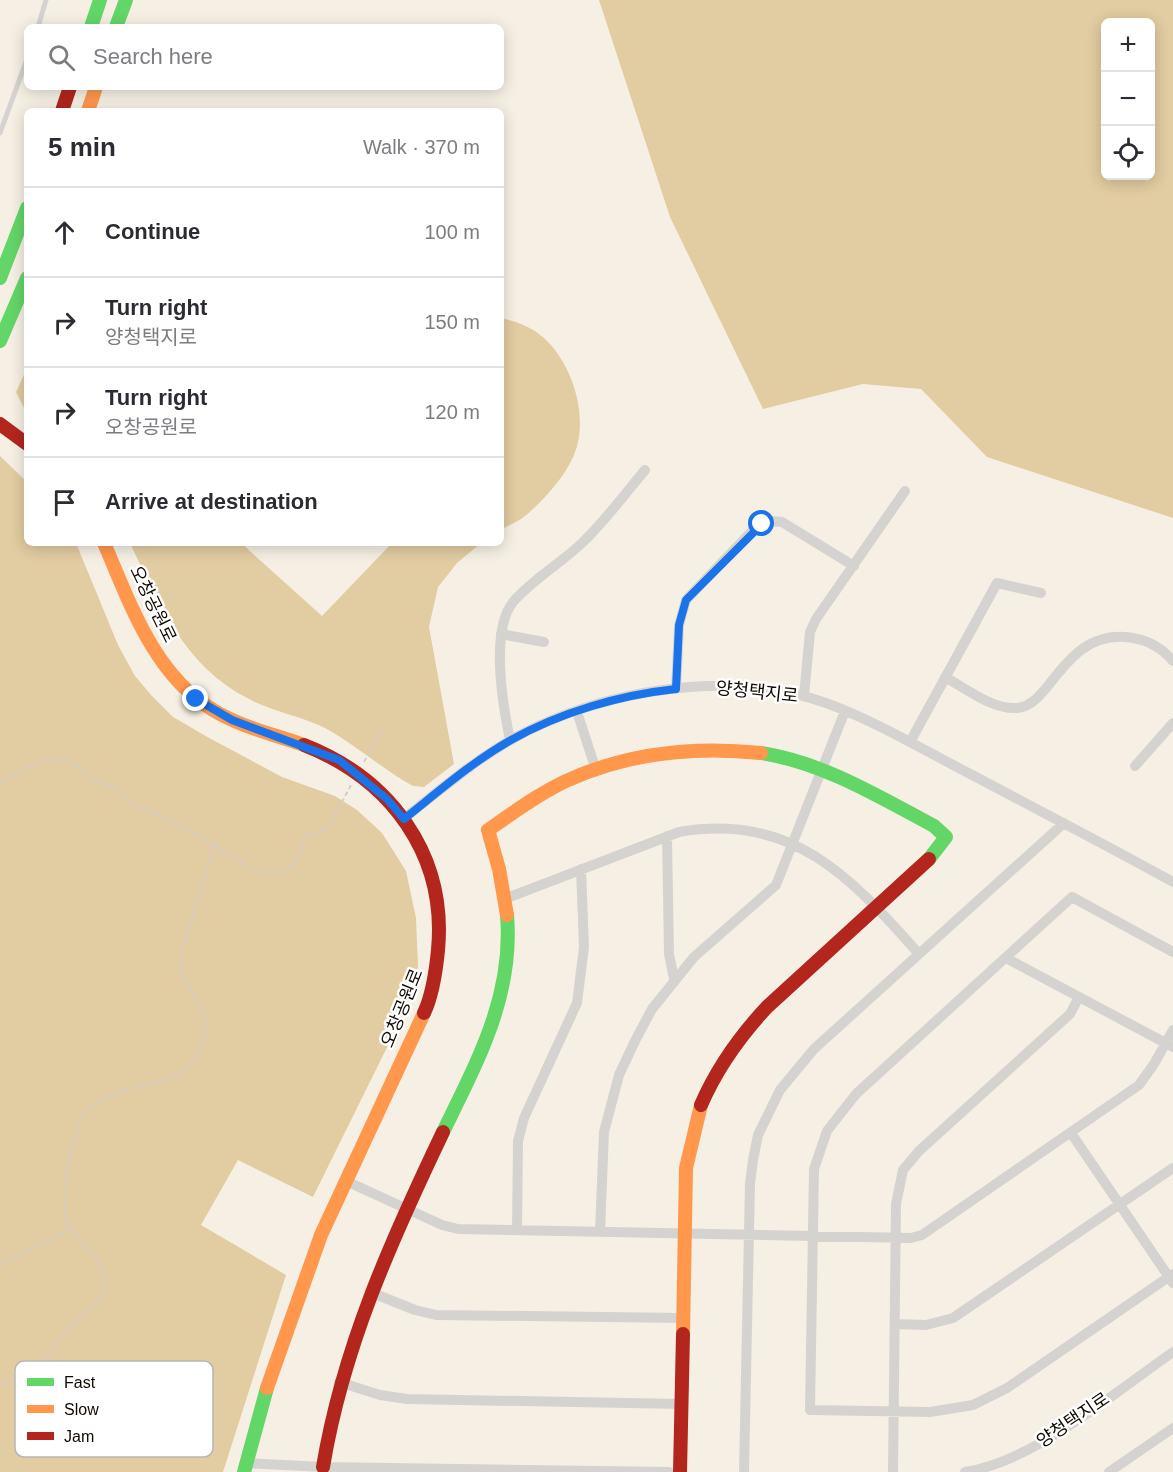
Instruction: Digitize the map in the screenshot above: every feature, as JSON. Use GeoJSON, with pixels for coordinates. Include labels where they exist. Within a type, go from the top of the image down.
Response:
{"type":"FeatureCollection","features":[{"type":"Feature","properties":{"kind":"street"},"geometry":{"type":"LineString","coordinates":[[92,24],[100,0]]}},
{"type":"Feature","properties":{"kind":"street"},"geometry":{"type":"LineString","coordinates":[[117,24],[126,0]]}},
{"type":"Feature","properties":{"kind":"street"},"geometry":{"type":"LineString","coordinates":[[63,108],[69,90]]}},
{"type":"Feature","properties":{"kind":"street"},"geometry":{"type":"LineString","coordinates":[[89,108],[95,90]]}},
{"type":"Feature","properties":{"kind":"street"},"geometry":{"type":"LineString","coordinates":[[0,278],[24,216]]}},
{"type":"Feature","properties":{"kind":"street"},"geometry":{"type":"LineString","coordinates":[[0,341],[24,285]]}},
{"type":"Feature","properties":{"kind":"street"},"geometry":{"type":"LineString","coordinates":[[0,424],[24,442]]}},
{"type":"Feature","properties":{"kind":"street"},"geometry":{"type":"LineString","coordinates":[[510,740],[501,634],[511,605],[542,574],[582,543],[645,470]]}},
{"type":"Feature","properties":{"kind":"street"},"geometry":{"type":"LineString","coordinates":[[804,696],[810,632],[905,491]]}},
{"type":"Feature","properties":{"kind":"street"},"geometry":{"type":"LineString","coordinates":[[676,689],[679,625],[686,600],[754,529],[771,521],[782,522],[854,566]]}},
{"type":"Feature","properties":{"kind":"street","name":"오창공원로"},"geometry":{"type":"LineString","coordinates":[[105,546],[151,646],[166,667],[196,699],[232,720],[339,760],[381,793],[404,819],[424,853],[432,876],[441,924],[439,965],[426,1008],[316,1245],[281,1338],[245,1468]]}},
{"type":"Feature","properties":{"kind":"street"},"geometry":{"type":"LineString","coordinates":[[910,742],[997,583],[1041,593]]}},
{"type":"Feature","properties":{"kind":"street"},"geometry":{"type":"LineString","coordinates":[[501,634],[544,642]]}},
{"type":"Feature","properties":{"kind":"street"},"geometry":{"type":"LineString","coordinates":[[945,677],[1002,707],[1016,708],[1032,701],[1078,651],[1105,638],[1139,638],[1157,646],[1173,661]]}},
{"type":"Feature","properties":{"kind":"street","name":"양청택지로"},"geometry":{"type":"LineString","coordinates":[[404,819],[473,764],[510,740],[577,712],[608,701],[676,689],[703,686],[742,687],[804,696],[846,711],[910,742],[1173,882]]}},
{"type":"Feature","properties":{"kind":"street"},"geometry":{"type":"LineString","coordinates":[[600,1232],[604,1132],[619,1075],[652,1009],[674,979],[694,957],[776,885],[846,711]]}},
{"type":"Feature","properties":{"kind":"street"},"geometry":{"type":"LineString","coordinates":[[577,712],[596,770]]}},
{"type":"Feature","properties":{"kind":"street"},"geometry":{"type":"LineString","coordinates":[[1135,766],[1173,723]]}},
{"type":"Feature","properties":{"kind":"street"},"geometry":{"type":"LineString","coordinates":[[323,1467],[329,1421],[339,1382],[370,1292],[497,1013],[507,961],[507,898],[488,830],[577,776],[665,753],[718,749],[771,754],[822,769],[934,826],[946,837],[937,852],[766,1007],[725,1059],[698,1113],[686,1168],[680,1472]]}},
{"type":"Feature","properties":{"kind":"street"},"geometry":{"type":"LineString","coordinates":[[744,1472],[748,1235],[753,1160],[762,1125],[780,1090],[814,1049],[1064,823]]}},
{"type":"Feature","properties":{"kind":"street"},"geometry":{"type":"LineString","coordinates":[[507,898],[667,836],[705,828],[733,828],[759,832],[793,844],[832,865],[877,906],[918,953]]}},
{"type":"Feature","properties":{"kind":"street"},"geometry":{"type":"LineString","coordinates":[[667,836],[669,954],[674,979]]}},
{"type":"Feature","properties":{"kind":"street"},"geometry":{"type":"LineString","coordinates":[[517,1230],[518,1141],[577,1003],[584,947],[581,869]]}},
{"type":"Feature","properties":{"kind":"street"},"geometry":{"type":"LineString","coordinates":[[1071,1133],[1172,1278],[988,1398],[953,1409],[893,1412],[810,1410],[814,1169],[819,1150],[837,1116],[856,1094],[1072,897],[1173,952]]}},
{"type":"Feature","properties":{"kind":"street"},"geometry":{"type":"LineString","coordinates":[[1006,958],[1169,1045]]}},
{"type":"Feature","properties":{"kind":"street"},"geometry":{"type":"LineString","coordinates":[[892,1472],[899,1183],[910,1161],[1070,1014],[1079,997]]}},
{"type":"Feature","properties":{"kind":"street"},"geometry":{"type":"LineString","coordinates":[[346,1181],[442,1225],[458,1228],[896,1238],[922,1235],[1139,1085],[1169,1045],[1173,1029]]}},
{"type":"Feature","properties":{"kind":"street"},"geometry":{"type":"LineString","coordinates":[[894,1324],[926,1324],[953,1318],[1173,1168]]}},
{"type":"Feature","properties":{"kind":"street"},"geometry":{"type":"LineString","coordinates":[[370,1292],[415,1310],[436,1315],[683,1318]]}},
{"type":"Feature","properties":{"kind":"street","name":"양청택지로"},"geometry":{"type":"LineString","coordinates":[[965,1472],[1001,1463],[1046,1440],[1173,1352]]}},
{"type":"Feature","properties":{"kind":"street"},"geometry":{"type":"LineString","coordinates":[[339,1382],[380,1395],[407,1399],[681,1404]]}},
{"type":"Feature","properties":{"kind":"street"},"geometry":{"type":"LineString","coordinates":[[1115,1470],[1173,1428]]}},
{"type":"Feature","properties":{"kind":"street"},"geometry":{"type":"LineString","coordinates":[[245,1468],[669,1472]]}},
{"type":"Feature","properties":{"kind":"lane"},"geometry":{"type":"LineString","coordinates":[[39,24],[46,0]]}},
{"type":"Feature","properties":{"kind":"lane"},"geometry":{"type":"LineString","coordinates":[[0,133],[24,67]]}},
{"type":"Feature","properties":{"kind":"path"},"geometry":{"type":"LineString","coordinates":[[364,763],[381,731]]}},
{"type":"Feature","properties":{"kind":"path"},"geometry":{"type":"LineString","coordinates":[[0,782],[43,760],[63,759],[81,768],[95,781],[115,787],[128,803],[150,811],[215,845],[255,872],[269,873],[288,868],[300,854],[305,836],[328,828],[346,795]]}},
{"type":"Feature","properties":{"kind":"path"},"geometry":{"type":"LineString","coordinates":[[40,1361],[54,1352],[58,1338],[102,1297],[105,1271],[99,1260],[69,1228],[64,1187],[73,1144],[85,1113],[116,1092],[155,1084],[174,1077],[194,1061],[203,1043],[205,1018],[183,976],[180,957],[215,845]]}},
{"type":"Feature","properties":{"kind":"path"},"geometry":{"type":"LineString","coordinates":[[0,1265],[57,1237],[69,1228]]}},
{"type":"Feature","properties":{"kind":"path"},"geometry":{"type":"LineString","coordinates":[[0,1386],[15,1377]]}},
{"type":"Feature","properties":{"kind":"shaded area"},"geometry":{"type":"Polygon","coordinates":[[[599,0],[1173,0],[1173,518],[987,457],[921,389],[863,384],[763,409],[670,217],[599,0]]]}},
{"type":"Feature","properties":{"kind":"shaded area"},"geometry":{"type":"Polygon","coordinates":[[[504,319],[535,331],[551,345],[569,373],[579,407],[578,440],[570,463],[546,496],[519,520],[504,528],[504,319]]]}},
{"type":"Feature","properties":{"kind":"shaded area"},"geometry":{"type":"Polygon","coordinates":[[[24,375],[24,408],[16,392],[24,375]]]}},
{"type":"Feature","properties":{"kind":"shaded area"},"geometry":{"type":"Polygon","coordinates":[[[0,456],[24,479],[24,546],[77,546],[118,645],[135,676],[173,717],[282,777],[335,796],[357,810],[382,833],[406,871],[416,918],[418,967],[406,1009],[313,1197],[238,1160],[201,1225],[286,1275],[223,1472],[0,1472],[0,456]]]}},
{"type":"Feature","properties":{"kind":"shaded area"},"geometry":{"type":"Polygon","coordinates":[[[131,546],[244,546],[322,616],[389,546],[477,546],[457,563],[438,587],[429,627],[454,764],[424,787],[413,786],[325,728],[249,699],[227,686],[207,670],[191,652],[176,632],[131,546]]]}},
{"type":"Feature","properties":{"kind":"traffic: fast"},"geometry":{"type":"LineString","coordinates":[[92,24],[100,0]]}},
{"type":"Feature","properties":{"kind":"traffic: fast"},"geometry":{"type":"LineString","coordinates":[[117,24],[126,0]]}},
{"type":"Feature","properties":{"kind":"traffic: fast"},"geometry":{"type":"LineString","coordinates":[[0,278],[24,216]]}},
{"type":"Feature","properties":{"kind":"traffic: fast"},"geometry":{"type":"LineString","coordinates":[[0,341],[24,285]]}},
{"type":"Feature","properties":{"kind":"traffic: fast"},"geometry":{"type":"LineString","coordinates":[[761,753],[807,764],[829,773],[871,792],[934,826],[946,837],[929,859]]}},
{"type":"Feature","properties":{"kind":"traffic: fast"},"geometry":{"type":"LineString","coordinates":[[443,1132],[480,1054],[499,1001],[508,945],[507,915]]}},
{"type":"Feature","properties":{"kind":"traffic: fast"},"geometry":{"type":"LineString","coordinates":[[244,1472],[267,1388]]}},
{"type":"Feature","properties":{"kind":"traffic: slow"},"geometry":{"type":"LineString","coordinates":[[89,108],[95,90]]}},
{"type":"Feature","properties":{"kind":"traffic: slow"},"geometry":{"type":"LineString","coordinates":[[105,546],[146,636],[159,658],[175,678],[192,695],[224,716],[246,726],[304,745]]}},
{"type":"Feature","properties":{"kind":"traffic: slow"},"geometry":{"type":"LineString","coordinates":[[507,915],[499,869],[488,830],[536,798],[589,771],[637,758],[686,751],[761,753]]}},
{"type":"Feature","properties":{"kind":"traffic: slow"},"geometry":{"type":"LineString","coordinates":[[267,1388],[321,1235],[424,1013]]}},
{"type":"Feature","properties":{"kind":"traffic: slow"},"geometry":{"type":"LineString","coordinates":[[683,1334],[686,1168],[701,1105]]}},
{"type":"Feature","properties":{"kind":"traffic: jam"},"geometry":{"type":"LineString","coordinates":[[63,108],[69,90]]}},
{"type":"Feature","properties":{"kind":"traffic: jam"},"geometry":{"type":"LineString","coordinates":[[0,424],[24,442]]}},
{"type":"Feature","properties":{"kind":"traffic: jam"},"geometry":{"type":"LineString","coordinates":[[304,745],[335,760],[363,778],[387,800],[407,825],[422,852],[433,883],[438,915],[435,974],[424,1013]]}},
{"type":"Feature","properties":{"kind":"traffic: jam"},"geometry":{"type":"LineString","coordinates":[[701,1105],[730,1053],[767,1007],[929,859]]}},
{"type":"Feature","properties":{"kind":"traffic: jam"},"geometry":{"type":"LineString","coordinates":[[323,1467],[343,1379],[371,1295],[405,1213],[443,1132]]}},
{"type":"Feature","properties":{"kind":"traffic: jam"},"geometry":{"type":"LineString","coordinates":[[680,1472],[683,1334]]}},
{"type":"Feature","properties":{"kind":"route"},"geometry":{"type":"LineString","coordinates":[[196,699],[214,712],[232,720],[339,760],[387,799],[404,819],[473,764],[510,740],[608,701],[676,689],[679,625],[681,611],[686,600],[693,590],[754,529],[762,524]]}}]}
